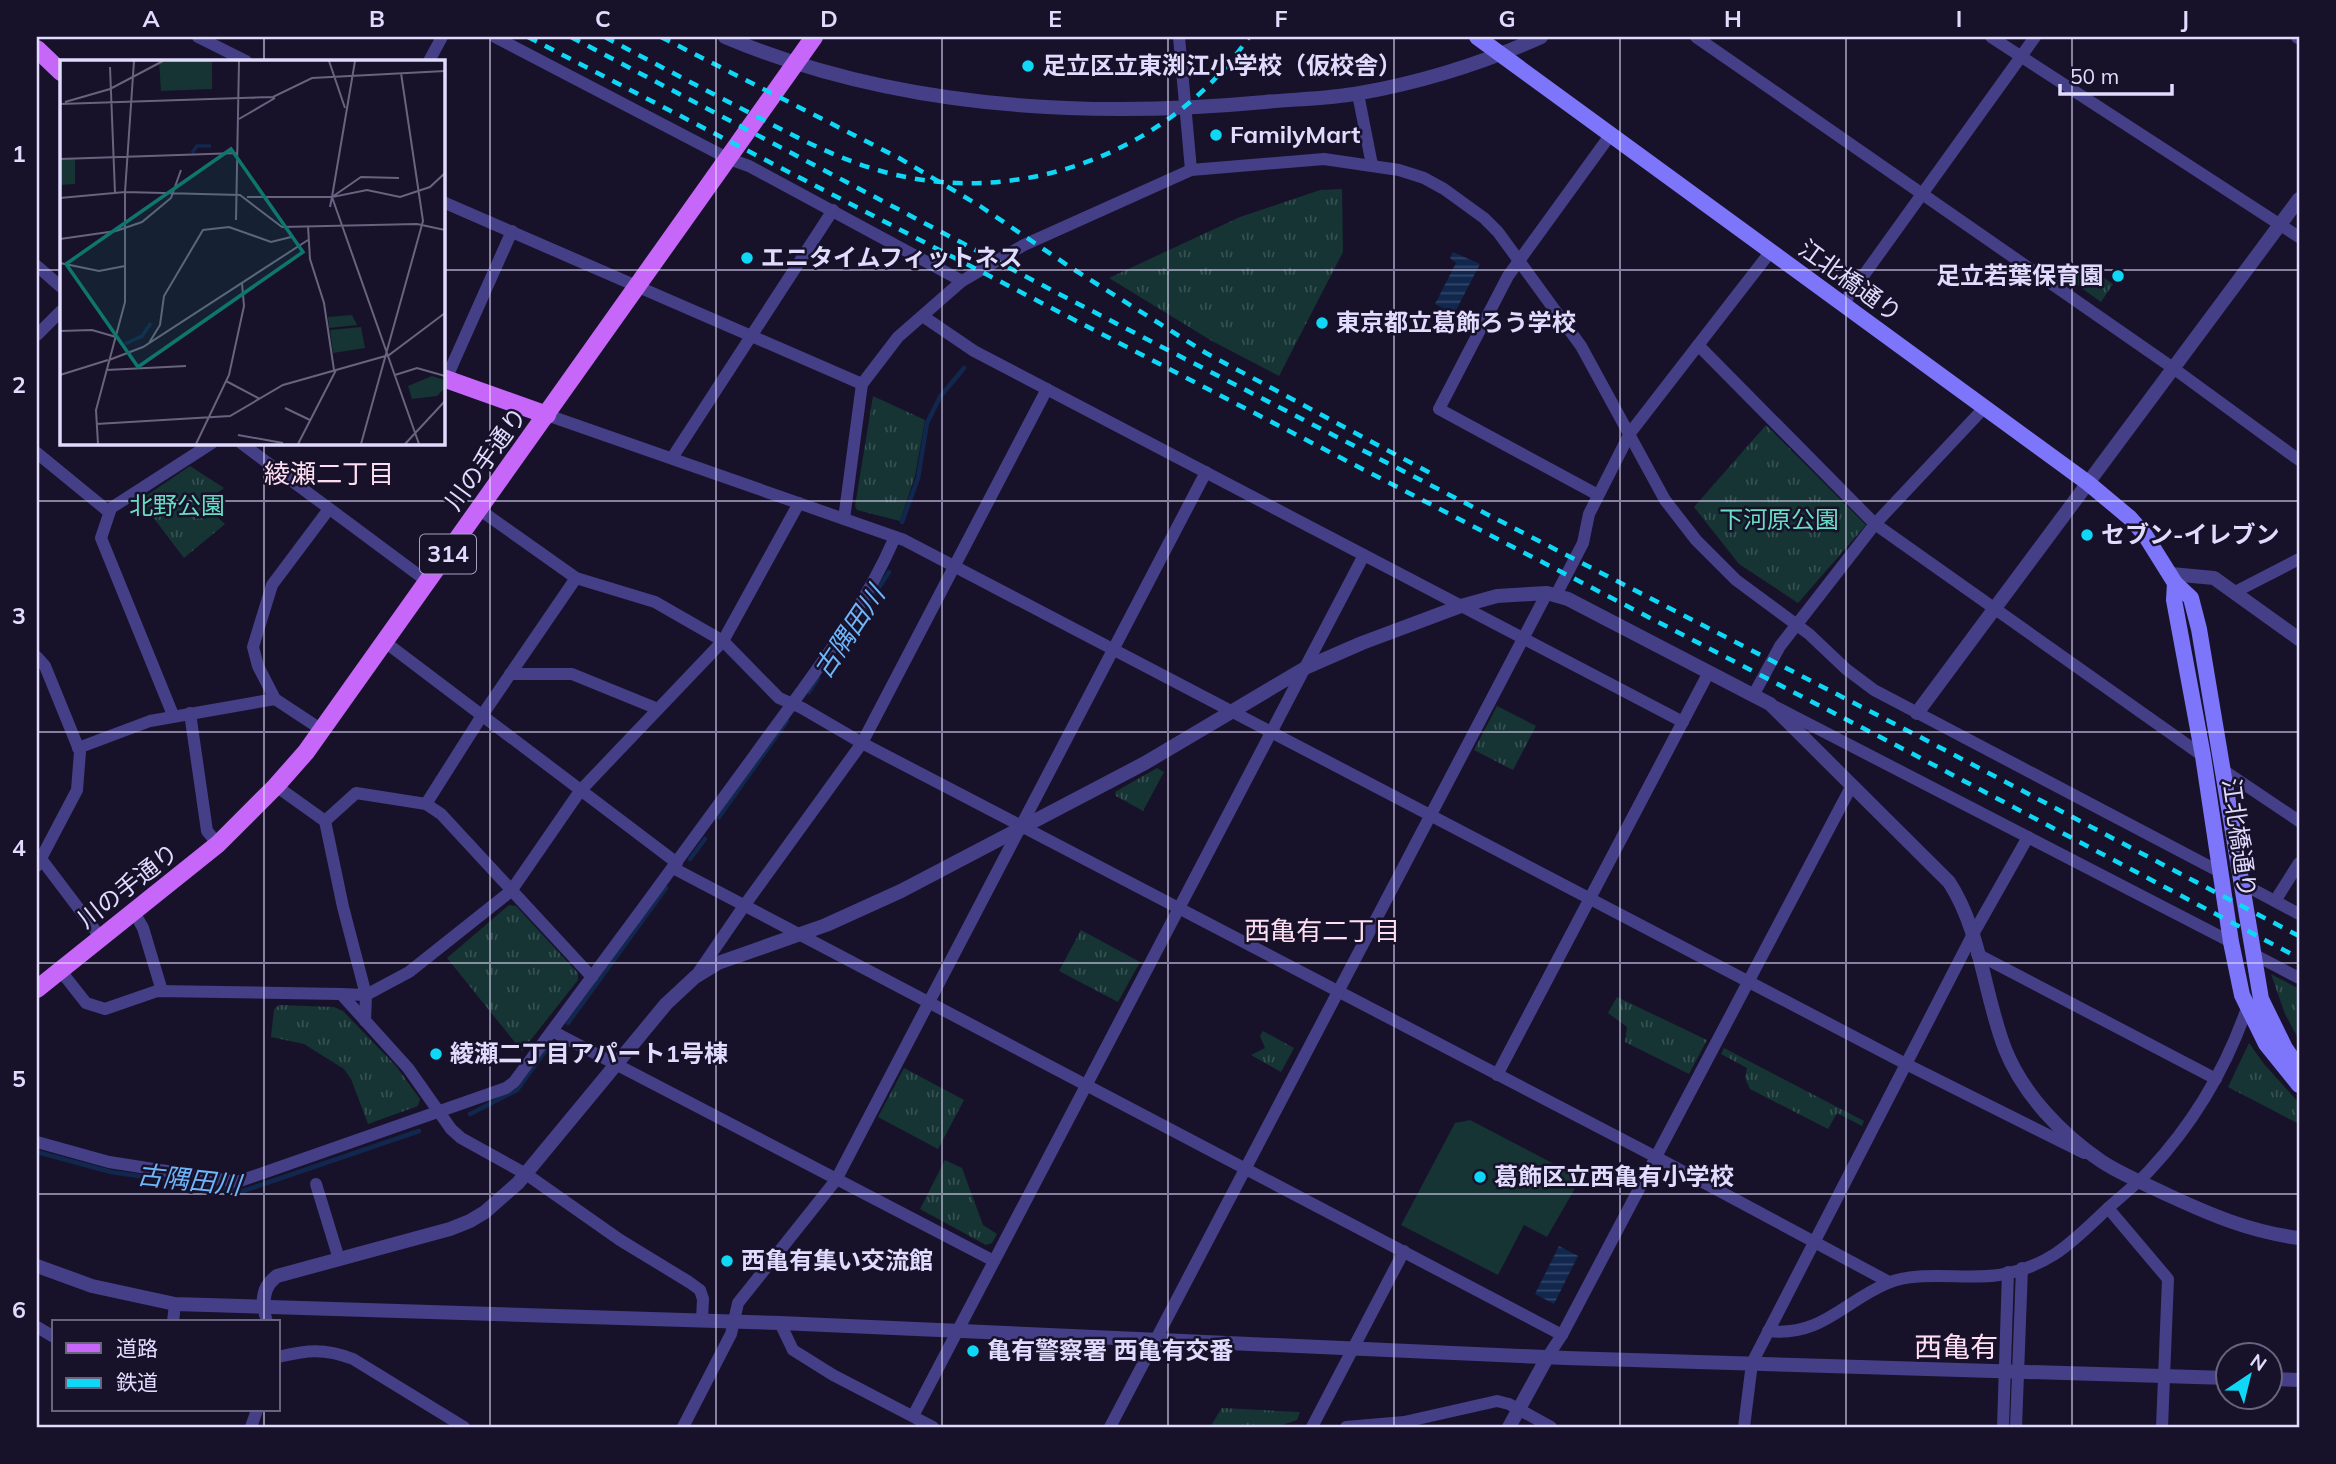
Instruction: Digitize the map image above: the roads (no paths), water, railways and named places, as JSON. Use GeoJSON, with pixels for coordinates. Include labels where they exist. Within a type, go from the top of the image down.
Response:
{"type":"FeatureCollection","features":[{"type":"Feature","properties":{"kind":"main road","name":"川の手通り"},"geometry":{"type":"LineString","coordinates":[[37,989],[218,844],[276,786],[322,730],[814,37]]}},
{"type":"Feature","properties":{"kind":"main road","name":"江北橋通り"},"geometry":{"type":"LineString","coordinates":[[1477,37],[2088,483],[2130,518],[2145,535],[2173,578],[2191,598],[2261,999],[2269,1020],[2299,1068]]}},
{"type":"Feature","properties":{"kind":"main road"},"geometry":{"type":"LineString","coordinates":[[37,49],[60,71]]}},
{"type":"Feature","properties":{"kind":"main road"},"geometry":{"type":"LineString","coordinates":[[444,378],[547,415]]}},
{"type":"Feature","properties":{"kind":"main road","name":"江北橋通り"},"geometry":{"type":"LineString","coordinates":[[2173,578],[2174,600],[2203,756],[2231,942],[2242,995],[2266,1044],[2299,1085]]}},
{"type":"Feature","properties":{"kind":"street"},"geometry":{"type":"LineString","coordinates":[[37,49],[46,37]]}},
{"type":"Feature","properties":{"kind":"street"},"geometry":{"type":"LineString","coordinates":[[198,37],[229,58]]}},
{"type":"Feature","properties":{"kind":"street"},"geometry":{"type":"LineString","coordinates":[[430,60],[442,37]]}},
{"type":"Feature","properties":{"kind":"street"},"geometry":{"type":"LineString","coordinates":[[495,37],[729,159],[749,166],[962,281]]}},
{"type":"Feature","properties":{"kind":"street"},"geometry":{"type":"LineString","coordinates":[[725,37],[796,61],[892,86],[974,100],[1128,111],[1358,94],[1411,83],[1501,54],[1541,37]]}},
{"type":"Feature","properties":{"kind":"street"},"geometry":{"type":"LineString","coordinates":[[1179,37],[1191,170]]}},
{"type":"Feature","properties":{"kind":"street"},"geometry":{"type":"LineString","coordinates":[[1696,37],[2174,368],[2299,460]]}},
{"type":"Feature","properties":{"kind":"street"},"geometry":{"type":"LineString","coordinates":[[1991,37],[2299,237]]}},
{"type":"Feature","properties":{"kind":"street"},"geometry":{"type":"LineString","coordinates":[[1843,304],[2035,37]]}},
{"type":"Feature","properties":{"kind":"street"},"geometry":{"type":"LineString","coordinates":[[1358,94],[1372,165]]}},
{"type":"Feature","properties":{"kind":"street"},"geometry":{"type":"LineString","coordinates":[[1598,495],[1439,409],[1508,276],[1611,134]]}},
{"type":"Feature","properties":{"kind":"street"},"geometry":{"type":"LineString","coordinates":[[844,519],[862,384],[898,337],[962,281],[1024,246],[1191,170],[1324,159],[1372,165],[1424,178],[1484,218],[1519,260],[1581,345],[1665,500],[1696,540],[1736,580],[1797,625],[1874,690],[2220,872]]}},
{"type":"Feature","properties":{"kind":"street"},"geometry":{"type":"LineString","coordinates":[[1917,713],[2299,200]]}},
{"type":"Feature","properties":{"kind":"street"},"geometry":{"type":"LineString","coordinates":[[444,202],[862,384]]}},
{"type":"Feature","properties":{"kind":"street"},"geometry":{"type":"LineString","coordinates":[[672,458],[833,210]]}},
{"type":"Feature","properties":{"kind":"street"},"geometry":{"type":"LineString","coordinates":[[444,378],[512,231]]}},
{"type":"Feature","properties":{"kind":"street"},"geometry":{"type":"LineString","coordinates":[[1110,1427],[1523,639],[1583,543],[1589,514],[1630,433],[1771,251]]}},
{"type":"Feature","properties":{"kind":"street"},"geometry":{"type":"LineString","coordinates":[[37,266],[60,286]]}},
{"type":"Feature","properties":{"kind":"street"},"geometry":{"type":"LineString","coordinates":[[37,335],[60,312]]}},
{"type":"Feature","properties":{"kind":"street"},"geometry":{"type":"LineString","coordinates":[[923,317],[974,351],[1682,722]]}},
{"type":"Feature","properties":{"kind":"street"},"geometry":{"type":"LineString","coordinates":[[1699,345],[1875,524],[2203,756]]}},
{"type":"Feature","properties":{"kind":"street"},"geometry":{"type":"LineString","coordinates":[[266,1320],[263,1307],[264,1293],[269,1282],[277,1276],[450,1229],[470,1221],[502,1198],[526,1174],[666,1004],[695,977],[862,743],[1047,389]]}},
{"type":"Feature","properties":{"kind":"street"},"geometry":{"type":"LineString","coordinates":[[1754,694],[1780,646],[1875,524],[1984,408]]}},
{"type":"Feature","properties":{"kind":"street"},"geometry":{"type":"LineString","coordinates":[[547,415],[895,537],[954,565],[1906,1064],[2138,1181],[2244,1228],[2299,1238]]}},
{"type":"Feature","properties":{"kind":"street"},"geometry":{"type":"LineString","coordinates":[[173,715],[102,538],[111,508],[210,444]]}},
{"type":"Feature","properties":{"kind":"street"},"geometry":{"type":"LineString","coordinates":[[242,444],[428,582]]}},
{"type":"Feature","properties":{"kind":"street"},"geometry":{"type":"LineString","coordinates":[[37,453],[109,512]]}},
{"type":"Feature","properties":{"kind":"street"},"geometry":{"type":"LineString","coordinates":[[683,1427],[732,1334],[738,1303],[836,1180],[1206,472]]}},
{"type":"Feature","properties":{"kind":"street"},"geometry":{"type":"LineString","coordinates":[[60,971],[86,1003],[105,1009],[162,991],[366,995],[409,972],[511,891],[580,791],[723,641],[799,503]]}},
{"type":"Feature","properties":{"kind":"street"},"geometry":{"type":"LineString","coordinates":[[322,730],[275,699],[258,666],[253,648],[272,585],[329,509]]}},
{"type":"Feature","properties":{"kind":"street"},"geometry":{"type":"LineString","coordinates":[[480,509],[576,578],[655,602],[723,641],[779,698],[1656,1157],[1889,1282]]}},
{"type":"Feature","properties":{"kind":"street"},"geometry":{"type":"LineString","coordinates":[[37,1142],[109,1162],[237,1182],[506,1088],[514,1082],[675,865],[843,632],[879,574],[895,537]]}},
{"type":"Feature","properties":{"kind":"street"},"geometry":{"type":"LineString","coordinates":[[913,1416],[1364,555]]}},
{"type":"Feature","properties":{"kind":"street"},"geometry":{"type":"LineString","coordinates":[[2235,592],[2299,559]]}},
{"type":"Feature","properties":{"kind":"street"},"geometry":{"type":"LineString","coordinates":[[426,804],[483,714],[576,578]]}},
{"type":"Feature","properties":{"kind":"street"},"geometry":{"type":"LineString","coordinates":[[2173,578],[2214,578],[2299,639]]}},
{"type":"Feature","properties":{"kind":"street"},"geometry":{"type":"LineString","coordinates":[[695,977],[733,957],[826,926],[901,891],[1145,763],[1307,667],[1461,606],[1497,596],[1528,592],[1552,594],[1754,694],[2231,942]]}},
{"type":"Feature","properties":{"kind":"street"},"geometry":{"type":"LineString","coordinates":[[385,642],[483,714],[675,865],[744,906],[1562,1335]]}},
{"type":"Feature","properties":{"kind":"street"},"geometry":{"type":"LineString","coordinates":[[37,657],[45,666],[79,752],[77,790],[38,861],[101,938]]}},
{"type":"Feature","properties":{"kind":"street"},"geometry":{"type":"LineString","coordinates":[[1497,1075],[1709,672]]}},
{"type":"Feature","properties":{"kind":"street"},"geometry":{"type":"LineString","coordinates":[[510,674],[572,674],[658,709]]}},
{"type":"Feature","properties":{"kind":"street"},"geometry":{"type":"LineString","coordinates":[[78,748],[149,721],[173,715],[275,699]]}},
{"type":"Feature","properties":{"kind":"street"},"geometry":{"type":"LineString","coordinates":[[1770,704],[1949,882],[1961,904],[2004,1045],[2022,1084],[2053,1119],[2100,1160]]}},
{"type":"Feature","properties":{"kind":"street"},"geometry":{"type":"LineString","coordinates":[[190,713],[207,831],[218,844]]}},
{"type":"Feature","properties":{"kind":"street"},"geometry":{"type":"LineString","coordinates":[[2223,770],[2299,821]]}},
{"type":"Feature","properties":{"kind":"street"},"geometry":{"type":"LineString","coordinates":[[276,786],[325,821],[343,907],[366,995],[365,1021]]}},
{"type":"Feature","properties":{"kind":"street"},"geometry":{"type":"LineString","coordinates":[[1509,1427],[1562,1335],[1851,787]]}},
{"type":"Feature","properties":{"kind":"street"},"geometry":{"type":"LineString","coordinates":[[325,821],[356,793],[426,804],[441,814],[592,977]]}},
{"type":"Feature","properties":{"kind":"street"},"geometry":{"type":"LineString","coordinates":[[1744,1427],[1752,1363],[1972,936],[2028,837]]}},
{"type":"Feature","properties":{"kind":"street"},"geometry":{"type":"LineString","coordinates":[[2275,901],[2299,863]]}},
{"type":"Feature","properties":{"kind":"street"},"geometry":{"type":"LineString","coordinates":[[2241,883],[2299,914]]}},
{"type":"Feature","properties":{"kind":"street"},"geometry":{"type":"LineString","coordinates":[[134,912],[143,928],[162,991]]}},
{"type":"Feature","properties":{"kind":"street"},"geometry":{"type":"LineString","coordinates":[[1977,954],[2216,1079]]}},
{"type":"Feature","properties":{"kind":"street"},"geometry":{"type":"LineString","coordinates":[[2253,954],[2299,978]]}},
{"type":"Feature","properties":{"kind":"street"},"geometry":{"type":"LineString","coordinates":[[341,995],[408,1068],[451,1129],[461,1138],[526,1174],[620,1240],[700,1290],[703,1298],[702,1321]]}},
{"type":"Feature","properties":{"kind":"street"},"geometry":{"type":"LineString","coordinates":[[1768,1331],[1788,1333],[1822,1323],[1889,1282],[1909,1278],[1999,1275],[2045,1262],[2071,1243],[2138,1181],[2192,1118],[2216,1079],[2247,1008]]}},
{"type":"Feature","properties":{"kind":"street"},"geometry":{"type":"LineString","coordinates":[[552,1031],[995,1261]]}},
{"type":"Feature","properties":{"kind":"street"},"geometry":{"type":"LineString","coordinates":[[316,1184],[339,1259]]}},
{"type":"Feature","properties":{"kind":"street"},"geometry":{"type":"LineString","coordinates":[[2108,1208],[2168,1279],[2162,1427]]}},
{"type":"Feature","properties":{"kind":"street"},"geometry":{"type":"LineString","coordinates":[[1312,1427],[1404,1251]]}},
{"type":"Feature","properties":{"kind":"street"},"geometry":{"type":"LineString","coordinates":[[37,1266],[92,1286],[174,1304],[780,1322],[1353,1349],[2214,1378]]}},
{"type":"Feature","properties":{"kind":"street"},"geometry":{"type":"LineString","coordinates":[[2003,1427],[2012,1371],[2022,1268]]}},
{"type":"Feature","properties":{"kind":"street"},"geometry":{"type":"LineString","coordinates":[[2008,1272],[2017,1427]]}},
{"type":"Feature","properties":{"kind":"street"},"geometry":{"type":"LineString","coordinates":[[173,1320],[174,1304]]}},
{"type":"Feature","properties":{"kind":"street"},"geometry":{"type":"LineString","coordinates":[[780,1322],[793,1350],[833,1375],[933,1427]]}},
{"type":"Feature","properties":{"kind":"street"},"geometry":{"type":"LineString","coordinates":[[37,1326],[52,1336]]}},
{"type":"Feature","properties":{"kind":"street"},"geometry":{"type":"LineString","coordinates":[[280,1357],[307,1350],[334,1352],[353,1359],[464,1427]]}},
{"type":"Feature","properties":{"kind":"street"},"geometry":{"type":"LineString","coordinates":[[1346,1427],[1404,1422],[1497,1401],[1509,1404],[1551,1427]]}},
{"type":"Feature","properties":{"kind":"water"},"geometry":{"type":"Polygon","coordinates":[[[1453,252],[1480,264],[1454,314],[1435,304],[1456,263],[1450,258],[1453,252]]]}},
{"type":"Feature","properties":{"kind":"water"},"geometry":{"type":"Polygon","coordinates":[[[1559,1246],[1578,1256],[1554,1304],[1535,1294],[1559,1246]]]}},
{"type":"Feature","properties":{"kind":"waterway","name":"古隅田川"},"geometry":{"type":"LineString","coordinates":[[902,522],[918,478],[927,423],[940,397],[964,368]]}},
{"type":"Feature","properties":{"kind":"waterway","name":"古隅田川"},"geometry":{"type":"LineString","coordinates":[[857,621],[889,572]]}},
{"type":"Feature","properties":{"kind":"waterway","name":"古隅田川"},"geometry":{"type":"LineString","coordinates":[[809,692],[818,678]]}},
{"type":"Feature","properties":{"kind":"waterway","name":"古隅田川"},"geometry":{"type":"LineString","coordinates":[[719,817],[787,721]]}},
{"type":"Feature","properties":{"kind":"waterway","name":"古隅田川"},"geometry":{"type":"LineString","coordinates":[[690,859],[705,839]]}},
{"type":"Feature","properties":{"kind":"waterway","name":"古隅田川"},"geometry":{"type":"LineString","coordinates":[[568,1023],[666,888]]}},
{"type":"Feature","properties":{"kind":"waterway","name":"古隅田川"},"geometry":{"type":"LineString","coordinates":[[470,1114],[517,1090],[546,1050]]}},
{"type":"Feature","properties":{"kind":"waterway","name":"古隅田川"},"geometry":{"type":"LineString","coordinates":[[37,1152],[111,1172],[243,1191],[419,1131]]}},
{"type":"Feature","properties":{"kind":"railway"},"geometry":{"type":"LineString","coordinates":[[528,37],[1911,753],[2299,958]]}},
{"type":"Feature","properties":{"kind":"railway"},"geometry":{"type":"LineString","coordinates":[[571,37],[1061,295],[1920,737],[2299,936]]}},
{"type":"Feature","properties":{"kind":"railway"},"geometry":{"type":"LineString","coordinates":[[605,37],[782,130],[847,160],[881,171],[933,181],[985,183],[1036,176],[1086,162],[1134,141],[1177,112],[1216,78],[1249,37]]}},
{"type":"Feature","properties":{"kind":"railway"},"geometry":{"type":"LineString","coordinates":[[661,37],[899,158],[980,206],[1206,353],[1430,473]]}},
{"type":"Feature","properties":{"kind":"place","name":"足立区立東渕江小学校（仮校舎）"},"geometry":{"type":"Point","coordinates":[1028,66]}},
{"type":"Feature","properties":{"kind":"place","name":"FamilyMart"},"geometry":{"type":"Point","coordinates":[1216,135]}},
{"type":"Feature","properties":{"kind":"place","name":"エニタイムフィットネス"},"geometry":{"type":"Point","coordinates":[747,258]}},
{"type":"Feature","properties":{"kind":"place","name":"足立若葉保育園"},"geometry":{"type":"Point","coordinates":[2118,276]}},
{"type":"Feature","properties":{"kind":"place","name":"東京都立葛飾ろう学校"},"geometry":{"type":"Point","coordinates":[1322,323]}},
{"type":"Feature","properties":{"kind":"place","name":"セブン-イレブン"},"geometry":{"type":"Point","coordinates":[2087,535]}},
{"type":"Feature","properties":{"kind":"place","name":"綾瀬二丁目アパート1号棟"},"geometry":{"type":"Point","coordinates":[436,1054]}},
{"type":"Feature","properties":{"kind":"place","name":"葛飾区立西亀有小学校"},"geometry":{"type":"Point","coordinates":[1480,1177]}},
{"type":"Feature","properties":{"kind":"place","name":"西亀有集い交流館"},"geometry":{"type":"Point","coordinates":[727,1261]}},
{"type":"Feature","properties":{"kind":"place","name":"亀有警察署 西亀有交番"},"geometry":{"type":"Point","coordinates":[973,1351]}},
{"type":"Feature","properties":{"kind":"district","name":"綾瀬二丁目"},"geometry":{"type":"Point","coordinates":[329,474]}},
{"type":"Feature","properties":{"kind":"district","name":"西亀有二丁目"},"geometry":{"type":"Point","coordinates":[1322,931]}},
{"type":"Feature","properties":{"kind":"district","name":"西亀有"},"geometry":{"type":"Point","coordinates":[1956,1347]}},
{"type":"Feature","properties":{"kind":"park label","name":"北野公園"},"geometry":{"type":"Point","coordinates":[177,506]}},
{"type":"Feature","properties":{"kind":"park label","name":"下河原公園"},"geometry":{"type":"Point","coordinates":[1779,520]}}]}
